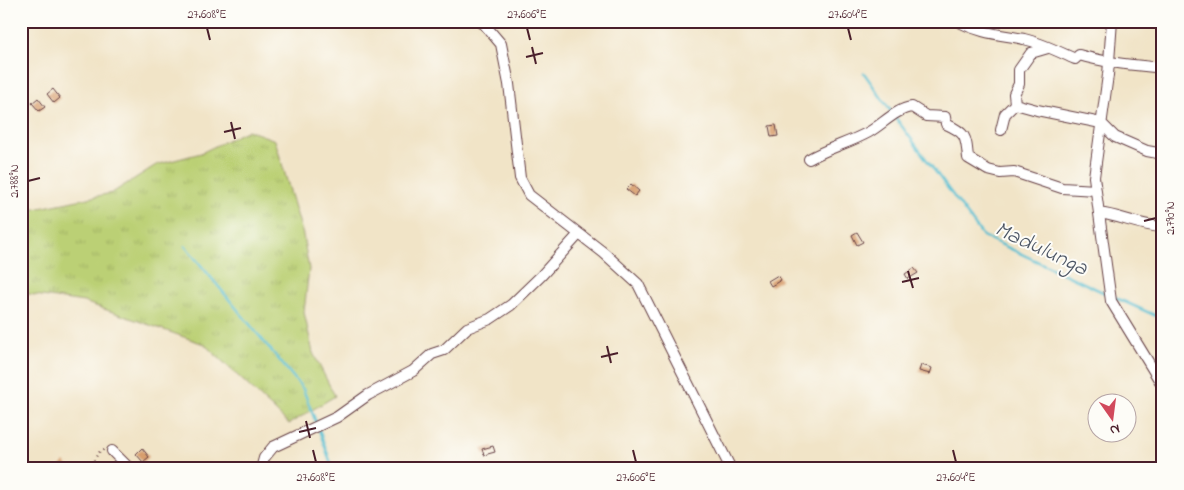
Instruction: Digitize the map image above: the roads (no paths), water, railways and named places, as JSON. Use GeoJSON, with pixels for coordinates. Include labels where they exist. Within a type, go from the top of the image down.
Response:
{"type":"FeatureCollection","features":[{"type":"Feature","properties":{"kind":"street"},"geometry":{"type":"LineString","coordinates":[[479,21],[484,24],[501,44],[510,94],[520,178],[528,195],[579,234],[638,284],[731,469]]}},
{"type":"Feature","properties":{"kind":"street"},"geometry":{"type":"LineString","coordinates":[[957,21],[971,29],[991,35],[1025,39],[1075,59],[1079,54],[1109,63],[1121,62],[1163,68]]}},
{"type":"Feature","properties":{"kind":"street"},"geometry":{"type":"LineString","coordinates":[[1112,21],[1109,63],[1094,177],[1111,301],[1163,386]]}},
{"type":"Feature","properties":{"kind":"street"},"geometry":{"type":"LineString","coordinates":[[1015,104],[1014,94],[1019,84],[1018,70],[1031,53],[1048,48]]}},
{"type":"Feature","properties":{"kind":"street"},"geometry":{"type":"LineString","coordinates":[[1015,104],[1102,123],[1115,137],[1147,150],[1163,154]]}},
{"type":"Feature","properties":{"kind":"street"},"geometry":{"type":"LineString","coordinates":[[1001,130],[1005,114],[1015,104]]}},
{"type":"Feature","properties":{"kind":"street"},"geometry":{"type":"LineString","coordinates":[[809,159],[824,150],[868,132],[888,120],[902,108],[912,106],[926,116],[945,117],[946,124],[960,130],[966,138],[968,158],[988,170],[1000,173],[1014,172],[1062,188],[1096,190]]}},
{"type":"Feature","properties":{"kind":"street"},"geometry":{"type":"LineString","coordinates":[[1099,213],[1120,216],[1144,226],[1163,227]]}},
{"type":"Feature","properties":{"kind":"street"},"geometry":{"type":"LineString","coordinates":[[261,469],[264,458],[274,447],[337,417],[368,395],[413,371],[432,354],[444,350],[467,328],[490,319],[511,305],[541,276],[579,234]]}},
{"type":"Feature","properties":{"kind":"street"},"geometry":{"type":"LineString","coordinates":[[112,451],[130,469]]}},
{"type":"Feature","properties":{"kind":"waterway","name":"Madulunga"},"geometry":{"type":"LineString","coordinates":[[864,73],[892,113]]}},
{"type":"Feature","properties":{"kind":"waterway","name":"Madulunga"},"geometry":{"type":"LineString","coordinates":[[895,117],[983,236],[1107,294]]}},
{"type":"Feature","properties":{"kind":"waterway"},"geometry":{"type":"LineString","coordinates":[[185,246],[303,389],[317,425]]}},
{"type":"Feature","properties":{"kind":"waterway","name":"Madulunga"},"geometry":{"type":"LineString","coordinates":[[1114,297],[1163,319]]}},
{"type":"Feature","properties":{"kind":"waterway"},"geometry":{"type":"LineString","coordinates":[[319,430],[333,469]]}}]}
